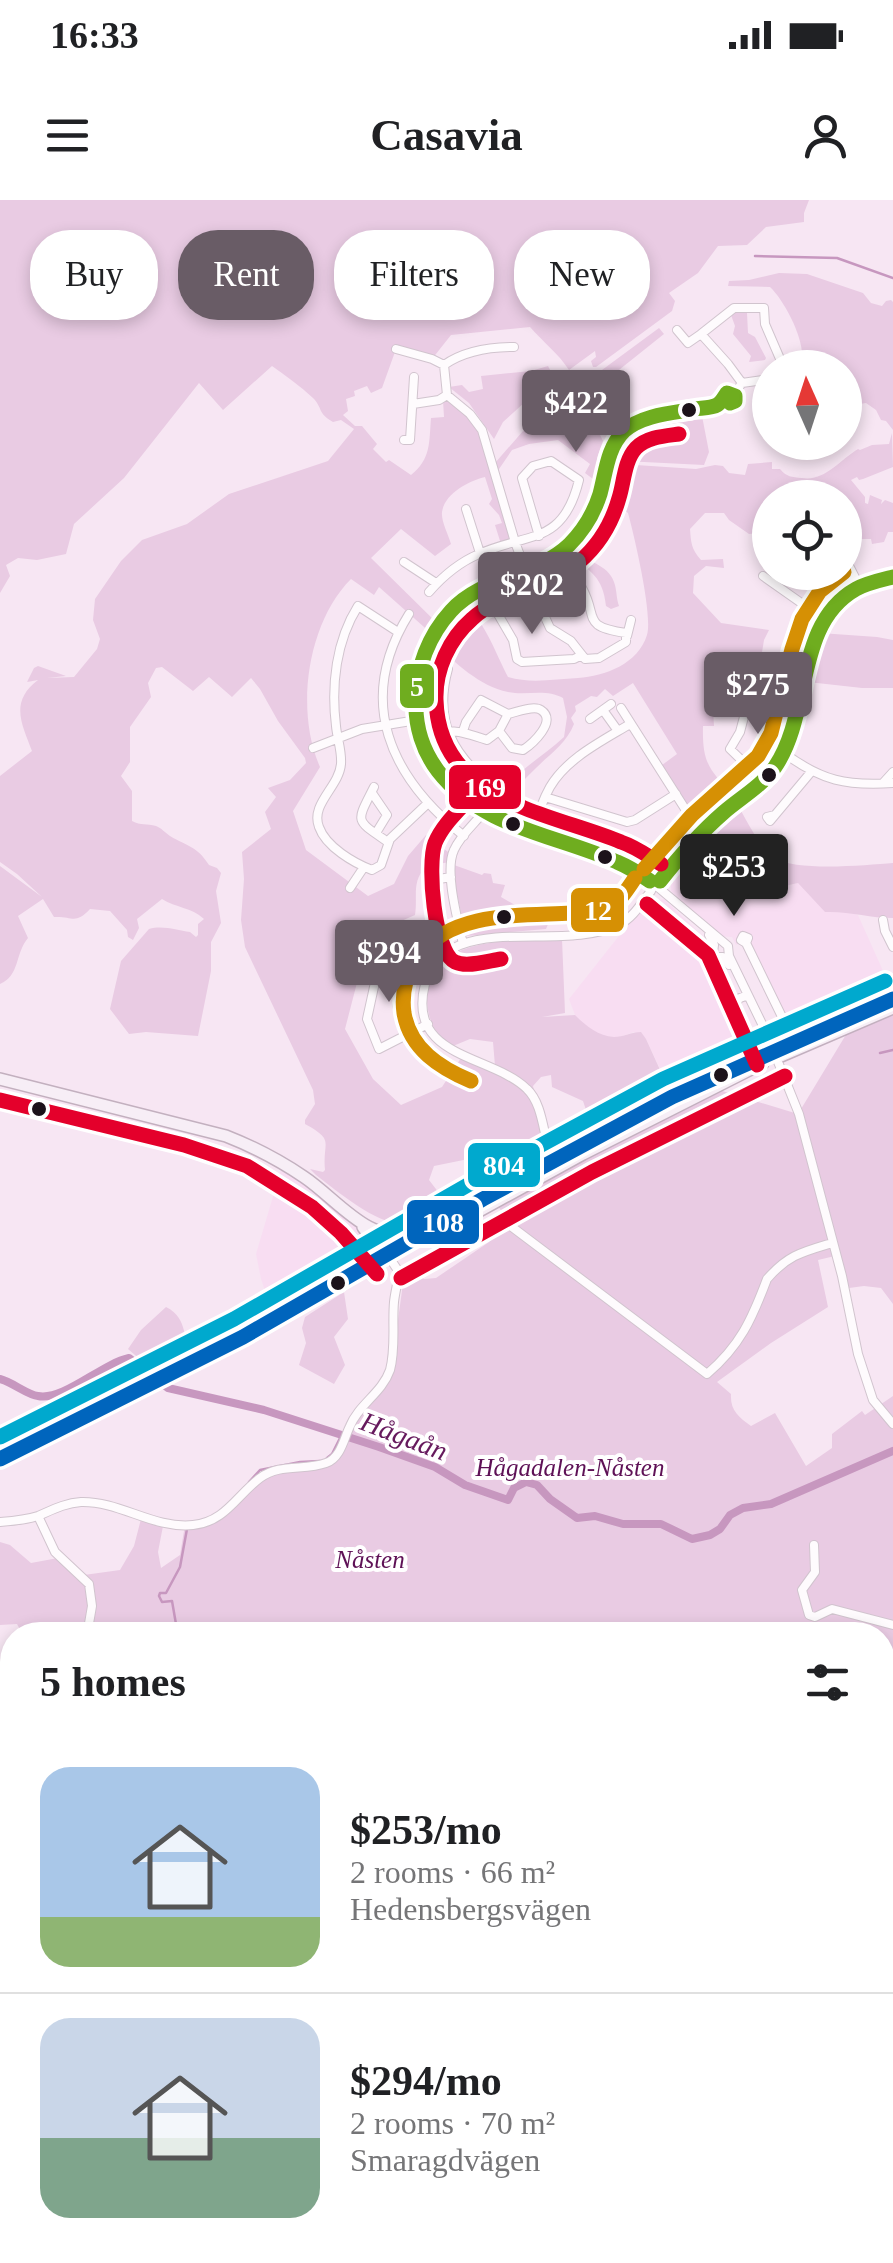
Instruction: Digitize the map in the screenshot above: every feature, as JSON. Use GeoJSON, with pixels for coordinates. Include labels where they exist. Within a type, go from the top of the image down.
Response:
{"type":"FeatureCollection","features":[{"type":"Feature","properties":{"kind":"main road"},"geometry":{"type":"LineString","coordinates":[[0,1458],[302,1308],[385,1253],[808,1035],[893,999]]}},
{"type":"Feature","properties":{"kind":"main road"},"geometry":{"type":"LineString","coordinates":[[268,1324],[385,1253],[672,1097],[740,1066],[790,1052],[893,1008]]}},
{"type":"Feature","properties":{"kind":"main road"},"geometry":{"type":"LineString","coordinates":[[740,1066],[756,1051],[764,1033],[779,1038],[808,1035]]}},
{"type":"Feature","properties":{"kind":"main road"},"geometry":{"type":"LineString","coordinates":[[0,1078],[241,1142],[307,1179],[356,1219],[395,1237],[436,1226]]}},
{"type":"Feature","properties":{"kind":"main road"},"geometry":{"type":"LineString","coordinates":[[356,1219],[385,1253]]}},
{"type":"Feature","properties":{"kind":"main road"},"geometry":{"type":"LineString","coordinates":[[371,1228],[385,1245],[385,1253]]}},
{"type":"Feature","properties":{"kind":"street"},"geometry":{"type":"LineString","coordinates":[[677,330],[688,344],[734,308],[766,308],[764,324],[778,350]]}},
{"type":"Feature","properties":{"kind":"street"},"geometry":{"type":"LineString","coordinates":[[700,334],[742,383]]}},
{"type":"Feature","properties":{"kind":"street"},"geometry":{"type":"LineString","coordinates":[[396,348],[444,366]]}},
{"type":"Feature","properties":{"kind":"street"},"geometry":{"type":"LineString","coordinates":[[514,348],[483,349],[449,361],[444,366],[446,394],[482,430],[515,542],[550,628],[572,641],[585,658],[599,658],[626,642],[631,620]]}},
{"type":"Feature","properties":{"kind":"street"},"geometry":{"type":"LineString","coordinates":[[404,440],[410,440],[414,378]]}},
{"type":"Feature","properties":{"kind":"street"},"geometry":{"type":"LineString","coordinates":[[537,829],[483,813],[448,786],[431,761],[416,720],[418,672],[426,650],[439,625],[472,592],[553,558],[580,533],[597,503],[610,452],[624,431],[648,419],[717,406],[732,399],[742,383],[752,382]]}},
{"type":"Feature","properties":{"kind":"street"},"geometry":{"type":"LineString","coordinates":[[413,404],[439,400],[446,394]]}},
{"type":"Feature","properties":{"kind":"street"},"geometry":{"type":"LineString","coordinates":[[430,592],[458,565],[480,553],[539,536],[552,529],[572,501],[579,480],[551,461],[533,466],[522,478],[539,536]]}},
{"type":"Feature","properties":{"kind":"street"},"geometry":{"type":"LineString","coordinates":[[466,510],[480,553]]}},
{"type":"Feature","properties":{"kind":"street"},"geometry":{"type":"LineString","coordinates":[[404,562],[436,584]]}},
{"type":"Feature","properties":{"kind":"street"},"geometry":{"type":"LineString","coordinates":[[582,564],[571,574],[495,609],[513,640],[517,660],[574,659],[582,655]]}},
{"type":"Feature","properties":{"kind":"street"},"geometry":{"type":"LineString","coordinates":[[571,574],[583,589],[595,623],[627,636]]}},
{"type":"Feature","properties":{"kind":"street"},"geometry":{"type":"LineString","coordinates":[[862,587],[893,577]]}},
{"type":"Feature","properties":{"kind":"street"},"geometry":{"type":"LineString","coordinates":[[783,590],[824,619]]}},
{"type":"Feature","properties":{"kind":"street"},"geometry":{"type":"LineString","coordinates":[[548,1146],[532,1093],[511,1076],[448,1048],[436,1037],[424,1007],[424,991],[432,968],[445,954],[463,944],[578,934],[610,928],[627,920],[701,834],[774,769],[796,723],[814,638],[824,619],[857,590]]}},
{"type":"Feature","properties":{"kind":"street"},"geometry":{"type":"LineString","coordinates":[[398,632],[358,606],[350,620],[338,658],[334,689],[340,771],[318,809],[318,825],[327,841],[372,870],[379,867],[388,842],[427,804]]}},
{"type":"Feature","properties":{"kind":"street"},"geometry":{"type":"LineString","coordinates":[[409,614],[398,632],[385,678],[385,724],[390,746],[427,804],[464,836]]}},
{"type":"Feature","properties":{"kind":"street"},"geometry":{"type":"LineString","coordinates":[[448,669],[443,704],[448,731],[470,768],[495,789]]}},
{"type":"Feature","properties":{"kind":"street"},"geometry":{"type":"LineString","coordinates":[[463,731],[481,700],[508,714],[540,710],[545,715],[546,723],[523,750],[512,748],[499,731]]}},
{"type":"Feature","properties":{"kind":"street"},"geometry":{"type":"LineString","coordinates":[[590,719],[607,707],[618,732]]}},
{"type":"Feature","properties":{"kind":"street"},"geometry":{"type":"LineString","coordinates":[[621,708],[701,834]]}},
{"type":"Feature","properties":{"kind":"street"},"geometry":{"type":"LineString","coordinates":[[762,780],[730,748],[740,732],[745,712],[796,723]]}},
{"type":"Feature","properties":{"kind":"street"},"geometry":{"type":"LineString","coordinates":[[421,738],[463,731],[487,740],[499,731],[508,714]]}},
{"type":"Feature","properties":{"kind":"street"},"geometry":{"type":"LineString","coordinates":[[728,781],[763,743],[776,718]]}},
{"type":"Feature","properties":{"kind":"street"},"geometry":{"type":"LineString","coordinates":[[312,748],[385,724],[416,720]]}},
{"type":"Feature","properties":{"kind":"street"},"geometry":{"type":"LineString","coordinates":[[537,829],[545,796],[568,765],[630,724]]}},
{"type":"Feature","properties":{"kind":"street"},"geometry":{"type":"LineString","coordinates":[[784,752],[812,772],[850,784],[888,783],[893,772]]}},
{"type":"Feature","properties":{"kind":"street"},"geometry":{"type":"LineString","coordinates":[[448,786],[470,768]]}},
{"type":"Feature","properties":{"kind":"street"},"geometry":{"type":"LineString","coordinates":[[774,815],[812,772]]}},
{"type":"Feature","properties":{"kind":"street"},"geometry":{"type":"LineString","coordinates":[[376,834],[391,815],[373,790],[356,814],[364,824],[376,834],[388,842]]}},
{"type":"Feature","properties":{"kind":"street"},"geometry":{"type":"LineString","coordinates":[[545,796],[627,822],[676,794]]}},
{"type":"Feature","properties":{"kind":"street"},"geometry":{"type":"LineString","coordinates":[[463,944],[450,877],[452,854],[483,813]]}},
{"type":"Feature","properties":{"kind":"street"},"geometry":{"type":"LineString","coordinates":[[523,822],[615,860],[655,886],[723,948],[788,1084],[844,1286],[858,1354],[873,1400],[893,1424]]}},
{"type":"Feature","properties":{"kind":"street"},"geometry":{"type":"LineString","coordinates":[[350,888],[364,867]]}},
{"type":"Feature","properties":{"kind":"street"},"geometry":{"type":"LineString","coordinates":[[442,930],[432,886],[434,880],[450,877]]}},
{"type":"Feature","properties":{"kind":"street"},"geometry":{"type":"LineString","coordinates":[[884,920],[893,947]]}},
{"type":"Feature","properties":{"kind":"street"},"geometry":{"type":"LineString","coordinates":[[406,970],[420,948],[442,930],[459,923]]}},
{"type":"Feature","properties":{"kind":"street"},"geometry":{"type":"LineString","coordinates":[[420,948],[410,940],[385,934],[367,1023],[380,1049],[428,1024]]}},
{"type":"Feature","properties":{"kind":"street"},"geometry":{"type":"LineString","coordinates":[[723,948],[743,940],[788,1024],[893,980]]}},
{"type":"Feature","properties":{"kind":"street"},"geometry":{"type":"LineString","coordinates":[[381,963],[428,976]]}},
{"type":"Feature","properties":{"kind":"street"},"geometry":{"type":"LineString","coordinates":[[756,1010],[767,988]]}},
{"type":"Feature","properties":{"kind":"street"},"geometry":{"type":"LineString","coordinates":[[746,996],[764,1033]]}},
{"type":"Feature","properties":{"kind":"street"},"geometry":{"type":"LineString","coordinates":[[467,1196],[507,1176],[548,1146],[741,1047],[745,1035],[734,1005],[746,996]]}},
{"type":"Feature","properties":{"kind":"street"},"geometry":{"type":"LineString","coordinates":[[398,1006],[408,1034]]}},
{"type":"Feature","properties":{"kind":"street"},"geometry":{"type":"LineString","coordinates":[[788,1084],[784,1063],[790,1052]]}},
{"type":"Feature","properties":{"kind":"street"},"geometry":{"type":"LineString","coordinates":[[502,1216],[707,1374],[748,1328],[767,1280],[785,1260],[832,1243]]}},
{"type":"Feature","properties":{"kind":"street"},"geometry":{"type":"LineString","coordinates":[[0,1522],[38,1516],[66,1504],[94,1502],[160,1522],[203,1524],[227,1511],[270,1472],[325,1464],[335,1458],[358,1410],[379,1390],[390,1371],[400,1272],[385,1253]]}},
{"type":"Feature","properties":{"kind":"street"},"geometry":{"type":"LineString","coordinates":[[38,1516],[54,1550],[90,1586],[90,1622]]}},
{"type":"Feature","properties":{"kind":"street"},"geometry":{"type":"LineString","coordinates":[[814,1545],[816,1569],[802,1590],[809,1615],[815,1617],[832,1609],[882,1622]]}},
{"type":"Feature","properties":{"kind":"shaded area"},"geometry":{"type":"Polygon","coordinates":[[[595,391],[601,392],[601,396],[593,396],[586,403],[592,411],[604,408],[610,414],[619,408],[622,413],[614,419],[620,428],[612,436],[569,408],[595,391]]]}},
{"type":"Feature","properties":{"kind":"shaded area"},"geometry":{"type":"Polygon","coordinates":[[[701,837],[741,896],[798,883],[844,911],[858,915],[888,982],[788,1024],[741,942],[736,945],[732,937],[719,936],[671,891],[668,875],[701,837]]]}},
{"type":"Feature","properties":{"kind":"shaded area"},"geometry":{"type":"Polygon","coordinates":[[[664,899],[706,939],[703,951],[707,958],[721,965],[727,974],[740,998],[744,1043],[668,1086],[646,1039],[634,1032],[586,1044],[569,999],[645,903],[664,899]]]}},
{"type":"Feature","properties":{"kind":"shaded area"},"geometry":{"type":"Polygon","coordinates":[[[282,1166],[335,1204],[365,1235],[374,1252],[331,1281],[272,1312],[256,1254],[282,1166]]]}},
{"type":"Feature","properties":{"kind":"green space"},"geometry":{"type":"Polygon","coordinates":[[[0,200],[809,200],[804,222],[766,227],[747,245],[718,246],[698,273],[669,293],[675,301],[672,311],[596,367],[591,361],[596,357],[595,351],[569,370],[530,327],[451,335],[432,359],[396,349],[382,388],[371,393],[367,386],[346,399],[348,411],[343,415],[355,426],[362,426],[377,444],[373,449],[386,462],[389,460],[411,475],[426,457],[431,418],[444,417],[443,400],[456,403],[478,427],[512,541],[501,544],[495,525],[502,523],[489,504],[492,499],[485,477],[465,485],[448,499],[442,512],[451,544],[435,556],[401,529],[371,558],[439,625],[433,635],[379,587],[374,595],[351,579],[336,597],[315,643],[307,695],[308,720],[320,767],[293,811],[306,850],[368,896],[394,884],[408,856],[426,835],[452,855],[450,862],[426,866],[421,872],[415,915],[399,922],[373,921],[345,1029],[373,1079],[401,1105],[442,1087],[461,1058],[489,1071],[495,1066],[493,1042],[470,1039],[453,1046],[441,1038],[429,1015],[430,979],[441,963],[457,952],[500,942],[562,939],[565,1013],[542,1017],[575,1015],[608,1036],[641,1032],[666,1083],[596,1118],[586,1110],[583,1101],[552,1087],[551,1075],[541,1077],[533,1086],[546,1143],[513,1164],[488,1155],[434,1166],[429,1180],[439,1193],[428,1197],[434,1214],[410,1223],[392,1223],[346,1198],[310,1169],[325,1170],[326,1142],[305,1124],[315,1104],[313,1090],[245,947],[241,920],[242,852],[271,829],[265,812],[276,797],[268,788],[290,780],[306,763],[251,678],[232,697],[209,677],[193,691],[162,667],[156,668],[148,683],[151,697],[130,727],[130,762],[121,776],[132,791],[132,821],[158,827],[196,850],[221,873],[216,891],[221,923],[211,942],[211,971],[198,1036],[129,1034],[110,1009],[121,961],[149,929],[170,928],[198,935],[198,924],[204,919],[162,899],[137,919],[139,928],[133,940],[110,911],[90,909],[77,918],[54,917],[43,899],[18,916],[28,938],[11,976],[0,984],[0,866],[42,897],[0,862],[0,776],[32,751],[20,714],[23,697],[38,680],[27,682],[34,668],[66,676],[47,678],[74,677],[97,649],[100,639],[93,620],[95,599],[121,561],[142,540],[187,524],[229,494],[328,461],[354,429],[341,420],[328,419],[313,398],[272,366],[223,410],[199,383],[124,478],[74,524],[66,554],[37,560],[18,558],[6,565],[10,576],[0,593],[0,200]]]}},
{"type":"Feature","properties":{"kind":"green space"},"geometry":{"type":"Polygon","coordinates":[[[779,273],[807,274],[863,293],[871,303],[882,306],[886,301],[893,302],[893,430],[876,410],[862,404],[862,350],[802,350],[787,310],[770,287],[728,286],[729,281],[779,273]]]}},
{"type":"Feature","properties":{"kind":"green space"},"geometry":{"type":"Polygon","coordinates":[[[738,309],[739,313],[747,313],[748,333],[762,350],[752,350],[752,362],[733,334],[731,315],[738,309]]]}},
{"type":"Feature","properties":{"kind":"green space"},"geometry":{"type":"Polygon","coordinates":[[[659,328],[664,334],[575,405],[603,441],[597,458],[597,482],[585,473],[590,464],[558,440],[512,450],[497,472],[495,463],[530,423],[659,328]]]}},
{"type":"Feature","properties":{"kind":"green space"},"geometry":{"type":"Polygon","coordinates":[[[548,366],[552,385],[548,392],[530,394],[503,422],[494,439],[469,403],[449,387],[462,385],[469,392],[483,389],[481,376],[548,366]]]}},
{"type":"Feature","properties":{"kind":"green space"},"geometry":{"type":"Polygon","coordinates":[[[702,416],[709,452],[704,465],[615,458],[621,446],[639,430],[702,416]]]}},
{"type":"Feature","properties":{"kind":"green space"},"geometry":{"type":"Polygon","coordinates":[[[892,433],[893,467],[863,479],[752,480],[752,534],[724,513],[705,513],[690,529],[692,545],[701,560],[723,559],[724,568],[706,566],[694,576],[693,593],[721,623],[769,630],[756,689],[704,687],[704,708],[713,710],[714,726],[703,726],[706,758],[713,773],[734,797],[702,830],[658,768],[677,754],[633,683],[613,696],[605,689],[597,697],[591,696],[575,706],[571,718],[574,724],[562,743],[496,813],[491,810],[514,778],[564,737],[567,717],[563,698],[550,693],[515,693],[487,685],[435,644],[466,605],[485,630],[508,677],[534,681],[588,677],[619,667],[636,654],[647,635],[647,611],[628,513],[622,508],[619,493],[608,488],[613,461],[696,469],[715,465],[723,466],[729,473],[745,475],[748,464],[772,462],[772,469],[792,477],[810,478],[843,460],[862,460],[862,449],[889,444],[892,433]]]}},
{"type":"Feature","properties":{"kind":"green space"},"geometry":{"type":"Polygon","coordinates":[[[862,493],[868,504],[870,495],[882,500],[881,504],[885,500],[893,503],[893,532],[888,532],[884,542],[872,544],[871,539],[862,539],[862,493]]]}},
{"type":"Feature","properties":{"kind":"green space"},"geometry":{"type":"Polygon","coordinates":[[[575,550],[611,576],[619,606],[606,606],[599,581],[571,553],[575,550]]]}},
{"type":"Feature","properties":{"kind":"green space"},"geometry":{"type":"Polygon","coordinates":[[[820,633],[893,640],[893,688],[808,682],[820,633]]]}},
{"type":"Feature","properties":{"kind":"green space"},"geometry":{"type":"Polygon","coordinates":[[[738,805],[754,834],[774,858],[799,865],[893,863],[893,918],[825,912],[798,883],[741,896],[704,835],[738,805]]]}},
{"type":"Feature","properties":{"kind":"green space"},"geometry":{"type":"Polygon","coordinates":[[[454,865],[482,875],[491,874],[493,883],[505,885],[501,897],[551,917],[546,929],[466,936],[454,865]]]}},
{"type":"Feature","properties":{"kind":"green space"},"geometry":{"type":"Polygon","coordinates":[[[893,986],[893,994],[807,1031],[779,1035],[783,1027],[893,986]]]}},
{"type":"Feature","properties":{"kind":"green space","name":"Hågadalen-Nåsten"},"geometry":{"type":"Polygon","coordinates":[[[893,1011],[893,1304],[881,1288],[849,1288],[839,1255],[818,1260],[828,1307],[717,1382],[731,1394],[736,1413],[751,1426],[775,1413],[806,1466],[832,1448],[832,1434],[862,1411],[865,1415],[893,1396],[893,1622],[0,1622],[0,1542],[10,1545],[31,1563],[58,1558],[84,1575],[120,1570],[134,1546],[141,1519],[163,1526],[158,1552],[161,1568],[180,1555],[185,1525],[220,1515],[263,1475],[335,1457],[343,1430],[385,1378],[404,1276],[415,1271],[424,1279],[436,1278],[489,1242],[506,1221],[497,1205],[716,1089],[798,1114],[850,1028],[893,1011]]]}},
{"type":"Feature","properties":{"kind":"green space"},"geometry":{"type":"Polygon","coordinates":[[[344,1292],[348,1319],[334,1337],[345,1365],[334,1384],[299,1365],[306,1343],[302,1328],[305,1317],[344,1292]]]}},
{"type":"Feature","properties":{"kind":"green space"},"geometry":{"type":"Polygon","coordinates":[[[166,1307],[179,1318],[193,1357],[157,1374],[128,1349],[141,1330],[166,1307]]]}},
{"type":"Feature","properties":{"kind":"waterway"},"geometry":{"type":"LineString","coordinates":[[755,256],[837,258],[893,278]]}},
{"type":"Feature","properties":{"kind":"waterway"},"geometry":{"type":"LineString","coordinates":[[880,1053],[893,1050]]}},
{"type":"Feature","properties":{"kind":"waterway","name":"Hågaån"},"geometry":{"type":"LineString","coordinates":[[0,1379],[34,1395],[48,1396],[129,1358],[168,1388],[264,1410],[379,1447],[508,1500],[514,1488],[526,1482],[537,1485],[577,1518],[595,1516],[623,1524],[661,1524],[692,1539],[720,1529],[730,1515],[743,1508],[771,1504],[893,1451]]}},
{"type":"Feature","properties":{"kind":"waterway"},"geometry":{"type":"LineString","coordinates":[[327,1458],[341,1436]]}},
{"type":"Feature","properties":{"kind":"waterway"},"geometry":{"type":"LineString","coordinates":[[249,1482],[260,1470],[320,1461]]}},
{"type":"Feature","properties":{"kind":"waterway"},"geometry":{"type":"LineString","coordinates":[[176,1622],[172,1601],[162,1602],[159,1596],[166,1593],[180,1567],[190,1528]]}},
{"type":"Feature","properties":{"kind":"transit line","name":"5"},"geometry":{"type":"LineString","coordinates":[[650,881],[593,852],[498,818],[456,790],[438,771],[421,738],[416,710],[418,676],[436,631],[464,599],[541,564],[574,540],[595,508],[611,453],[624,431],[648,418],[715,406],[727,393],[735,396],[730,403]]}},
{"type":"Feature","properties":{"kind":"transit line","name":"169"},"geometry":{"type":"LineString","coordinates":[[661,864],[626,844],[531,811],[477,782],[456,761],[442,734],[436,689],[445,656],[464,627],[497,602],[553,579],[579,562],[609,525],[632,453],[650,439],[679,434]]}},
{"type":"Feature","properties":{"kind":"transit line","name":"5"},"geometry":{"type":"LineString","coordinates":[[660,881],[706,829],[775,767],[795,721],[813,646],[836,604],[860,587],[893,577]]}},
{"type":"Feature","properties":{"kind":"transit line","name":"12"},"geometry":{"type":"LineString","coordinates":[[644,869],[692,815],[758,756],[771,733],[802,619],[821,590]]}},
{"type":"Feature","properties":{"kind":"transit line","name":"169"},"geometry":{"type":"LineString","coordinates":[[468,800],[445,825],[435,843],[432,887],[437,925],[448,955],[455,962],[471,964],[501,959]]}},
{"type":"Feature","properties":{"kind":"transit line","name":"12"},"geometry":{"type":"LineString","coordinates":[[471,1081],[428,1056],[407,1026],[404,990],[419,955],[450,930],[469,923],[605,909],[620,898],[635,878]]}},
{"type":"Feature","properties":{"kind":"transit line","name":"169"},"geometry":{"type":"LineString","coordinates":[[647,904],[708,955],[757,1065]]}},
{"type":"Feature","properties":{"kind":"transit line","name":"804"},"geometry":{"type":"LineString","coordinates":[[0,1437],[234,1319],[663,1079],[885,981]]}},
{"type":"Feature","properties":{"kind":"transit line","name":"108"},"geometry":{"type":"LineString","coordinates":[[0,1459],[243,1337],[483,1199],[672,1097],[893,999]]}},
{"type":"Feature","properties":{"kind":"transit line","name":"169"},"geometry":{"type":"LineString","coordinates":[[401,1278],[592,1172],[785,1076]]}},
{"type":"Feature","properties":{"kind":"transit line","name":"169"},"geometry":{"type":"LineString","coordinates":[[0,1100],[184,1145],[247,1166],[312,1207],[377,1274]]}},
{"type":"Feature","properties":{"kind":"park label","name":"Nåsten"},"geometry":{"type":"Point","coordinates":[370,1559]}}]}
